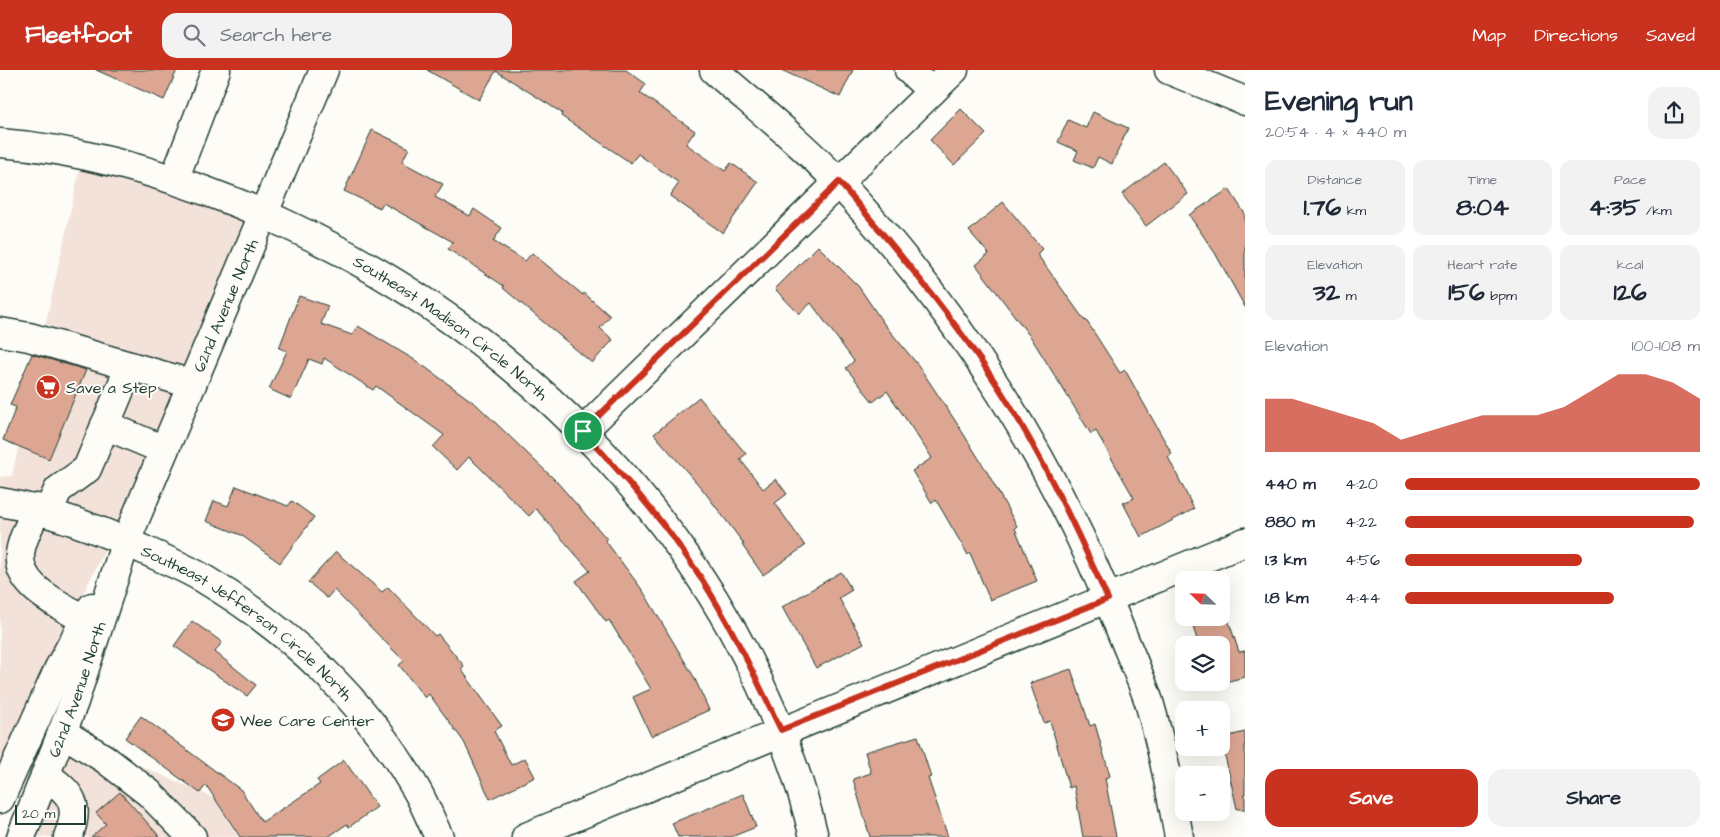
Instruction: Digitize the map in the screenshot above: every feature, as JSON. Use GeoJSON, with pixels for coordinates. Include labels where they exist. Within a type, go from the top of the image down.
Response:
{"type":"FeatureCollection","features":[{"type":"Feature","properties":{"kind":"street"},"geometry":{"type":"LineString","coordinates":[[174,180],[216,70]]}},
{"type":"Feature","properties":{"kind":"street","name":"62nd Avenue North"},"geometry":{"type":"LineString","coordinates":[[21,837],[62,732],[126,541],[324,70]]}},
{"type":"Feature","properties":{"kind":"street"},"geometry":{"type":"LineString","coordinates":[[714,70],[839,182],[892,244],[946,313],[1017,417],[1061,496],[1108,599],[1148,702],[1180,837]]}},
{"type":"Feature","properties":{"kind":"street"},"geometry":{"type":"LineString","coordinates":[[909,70],[932,91]]}},
{"type":"Feature","properties":{"kind":"street"},"geometry":{"type":"LineString","coordinates":[[583,431],[954,70]]}},
{"type":"Feature","properties":{"kind":"street"},"geometry":{"type":"LineString","coordinates":[[1169,70],[1245,101]]}},
{"type":"Feature","properties":{"kind":"street","name":"Southeast Madison Circle North"},"geometry":{"type":"LineString","coordinates":[[0,143],[124,164],[174,180],[262,214],[322,240],[422,298],[505,359],[583,431],[640,496],[690,560],[734,634],[781,730],[814,837]]}},
{"type":"Feature","properties":{"kind":"street"},"geometry":{"type":"LineString","coordinates":[[0,332],[28,337],[192,384]]}},
{"type":"Feature","properties":{"kind":"street"},"geometry":{"type":"LineString","coordinates":[[85,620],[38,591],[26,580],[20,564],[21,548],[43,510],[58,490],[87,469],[130,366]]}},
{"type":"Feature","properties":{"kind":"street"},"geometry":{"type":"LineString","coordinates":[[105,425],[164,450]]}},
{"type":"Feature","properties":{"kind":"street","name":"Southeast Jefferson Circle North"},"geometry":{"type":"LineString","coordinates":[[0,502],[43,510],[126,541],[203,578],[268,622],[325,671],[358,706],[392,749],[417,790],[439,837]]}},
{"type":"Feature","properties":{"kind":"street","name":"62nd Avenue North"},"geometry":{"type":"LineString","coordinates":[[0,800],[59,668],[126,541]]}},
{"type":"Feature","properties":{"kind":"street"},"geometry":{"type":"LineString","coordinates":[[526,837],[781,730],[1245,542]]}},
{"type":"Feature","properties":{"kind":"street"},"geometry":{"type":"LineString","coordinates":[[62,732],[105,758],[149,793],[192,837]]}},
{"type":"Feature","properties":{"kind":"street"},"geometry":{"type":"LineString","coordinates":[[45,775],[65,788],[74,807],[68,837]]}},
{"type":"Feature","properties":{"kind":"shaded area"},"geometry":{"type":"Polygon","coordinates":[[[80,168],[121,176],[193,199],[245,220],[118,525],[41,496],[0,489],[0,477],[12,476],[80,168]]]}},
{"type":"Feature","properties":{"kind":"shaded area"},"geometry":{"type":"Polygon","coordinates":[[[0,514],[34,520],[107,547],[47,663],[0,766],[0,514]]]}},
{"type":"Feature","properties":{"kind":"shaded area"},"geometry":{"type":"Polygon","coordinates":[[[75,737],[214,798],[238,837],[36,837],[75,737]]]}},
{"type":"Feature","properties":{"kind":"building"},"geometry":{"type":"Polygon","coordinates":[[[96,70],[177,70],[164,100],[96,70]]]}},
{"type":"Feature","properties":{"kind":"building"},"geometry":{"type":"Polygon","coordinates":[[[427,70],[626,70],[646,84],[640,93],[695,131],[686,144],[725,171],[731,163],[758,182],[723,233],[670,196],[679,183],[638,154],[631,163],[561,116],[562,113],[496,71],[479,100],[427,70]]]}},
{"type":"Feature","properties":{"kind":"building"},"geometry":{"type":"Polygon","coordinates":[[[781,70],[853,70],[840,97],[781,70]]]}},
{"type":"Feature","properties":{"kind":"building"},"geometry":{"type":"Polygon","coordinates":[[[961,109],[986,134],[954,165],[930,140],[961,109]]]}},
{"type":"Feature","properties":{"kind":"building"},"geometry":{"type":"Polygon","coordinates":[[[1093,112],[1128,128],[1112,164],[1098,157],[1093,168],[1074,160],[1078,151],[1058,142],[1068,120],[1086,128],[1093,112]]]}},
{"type":"Feature","properties":{"kind":"building"},"geometry":{"type":"Polygon","coordinates":[[[372,130],[409,148],[402,162],[443,184],[435,197],[470,216],[474,209],[502,228],[493,241],[525,261],[532,253],[583,295],[584,293],[610,316],[600,328],[613,340],[592,363],[503,288],[504,286],[448,249],[453,242],[383,203],[380,208],[344,191],[372,130]]]}},
{"type":"Feature","properties":{"kind":"building"},"geometry":{"type":"Polygon","coordinates":[[[1164,162],[1188,194],[1146,226],[1122,194],[1164,162]]]}},
{"type":"Feature","properties":{"kind":"building"},"geometry":{"type":"Polygon","coordinates":[[[1229,189],[1245,214],[1245,307],[1215,253],[1189,215],[1229,189]]]}},
{"type":"Feature","properties":{"kind":"building"},"geometry":{"type":"Polygon","coordinates":[[[1003,202],[1042,249],[1037,254],[1086,320],[1120,373],[1125,370],[1172,454],[1168,457],[1194,509],[1141,537],[1123,503],[1134,498],[1096,431],[1091,434],[1032,339],[976,265],[989,254],[969,231],[1003,202]]]}},
{"type":"Feature","properties":{"kind":"building"},"geometry":{"type":"Polygon","coordinates":[[[818,246],[859,287],[884,324],[918,365],[956,422],[986,470],[1017,526],[1015,528],[1037,581],[990,600],[970,553],[968,555],[936,500],[932,503],[912,471],[932,458],[887,391],[873,402],[846,368],[854,361],[811,303],[799,314],[775,289],[818,246]]]}},
{"type":"Feature","properties":{"kind":"building"},"geometry":{"type":"Polygon","coordinates":[[[299,296],[328,306],[321,324],[352,335],[358,326],[418,362],[477,405],[556,481],[607,539],[605,540],[643,591],[694,677],[709,710],[651,736],[633,697],[651,689],[609,620],[606,622],[576,581],[590,571],[536,509],[529,516],[469,457],[457,470],[433,447],[444,435],[376,386],[373,390],[324,358],[322,364],[309,359],[291,399],[269,389],[287,351],[279,348],[299,296]]]}},
{"type":"Feature","properties":{"kind":"building","name":"Save a Step"},"geometry":{"type":"Polygon","coordinates":[[[32,354],[86,370],[49,459],[3,440],[16,407],[10,405],[32,354]]]}},
{"type":"Feature","properties":{"kind":"building"},"geometry":{"type":"Polygon","coordinates":[[[699,397],[746,454],[740,459],[763,489],[776,479],[787,494],[775,503],[805,546],[763,575],[742,545],[744,544],[703,490],[654,434],[699,397]]]}},
{"type":"Feature","properties":{"kind":"building"},"geometry":{"type":"Polygon","coordinates":[[[236,486],[288,506],[292,501],[314,517],[280,563],[241,535],[206,521],[214,501],[228,506],[236,486]]]}},
{"type":"Feature","properties":{"kind":"building"},"geometry":{"type":"Polygon","coordinates":[[[336,552],[382,592],[388,587],[435,636],[438,634],[464,666],[461,669],[502,726],[494,731],[511,765],[525,758],[535,777],[490,799],[464,742],[429,694],[425,698],[399,665],[404,661],[334,590],[327,598],[308,582],[336,552]]]}},
{"type":"Feature","properties":{"kind":"building"},"geometry":{"type":"Polygon","coordinates":[[[841,572],[852,590],[839,598],[864,643],[816,668],[782,607],[841,572]]]}},
{"type":"Feature","properties":{"kind":"building"},"geometry":{"type":"Polygon","coordinates":[[[192,621],[222,642],[215,652],[256,685],[247,696],[174,646],[192,621]]]}},
{"type":"Feature","properties":{"kind":"building"},"geometry":{"type":"Polygon","coordinates":[[[1230,625],[1239,652],[1245,651],[1245,677],[1230,681],[1230,636],[1196,636],[1193,627],[1230,625]]]}},
{"type":"Feature","properties":{"kind":"building"},"geometry":{"type":"Polygon","coordinates":[[[1071,669],[1090,726],[1095,724],[1110,776],[1105,778],[1116,837],[1083,837],[1074,786],[1069,788],[1050,721],[1044,723],[1030,683],[1071,669]]]}},
{"type":"Feature","properties":{"kind":"building"},"geometry":{"type":"Polygon","coordinates":[[[141,716],[241,790],[262,822],[320,784],[317,780],[344,760],[377,807],[349,827],[347,824],[328,837],[240,837],[206,785],[200,793],[125,738],[141,716]]]}},
{"type":"Feature","properties":{"kind":"building"},"geometry":{"type":"Polygon","coordinates":[[[1245,732],[1245,809],[1237,809],[1230,778],[1230,766],[1227,766],[1225,756],[1230,756],[1230,736],[1245,732]]]}},
{"type":"Feature","properties":{"kind":"building"},"geometry":{"type":"Polygon","coordinates":[[[918,736],[931,777],[928,778],[948,837],[870,837],[853,779],[871,773],[865,752],[918,736]]]}},
{"type":"Feature","properties":{"kind":"building"},"geometry":{"type":"Polygon","coordinates":[[[120,792],[160,837],[91,837],[106,824],[96,813],[120,792]]]}},
{"type":"Feature","properties":{"kind":"building"},"geometry":{"type":"Polygon","coordinates":[[[743,794],[756,827],[731,837],[678,837],[672,823],[743,794]]]}},
{"type":"Feature","properties":{"kind":"place","name":"Save a Step"},"geometry":{"type":"Point","coordinates":[48,387]}},
{"type":"Feature","properties":{"kind":"place","name":"Wee Care Center"},"geometry":{"type":"Point","coordinates":[223,720]}},
{"type":"Feature","properties":{"kind":"route"},"geometry":{"type":"LineString","coordinates":[[839,182],[892,244],[946,313],[1017,417],[1061,496],[1108,599],[781,730],[734,634],[690,560],[640,496],[583,431],[839,182]]}}]}
